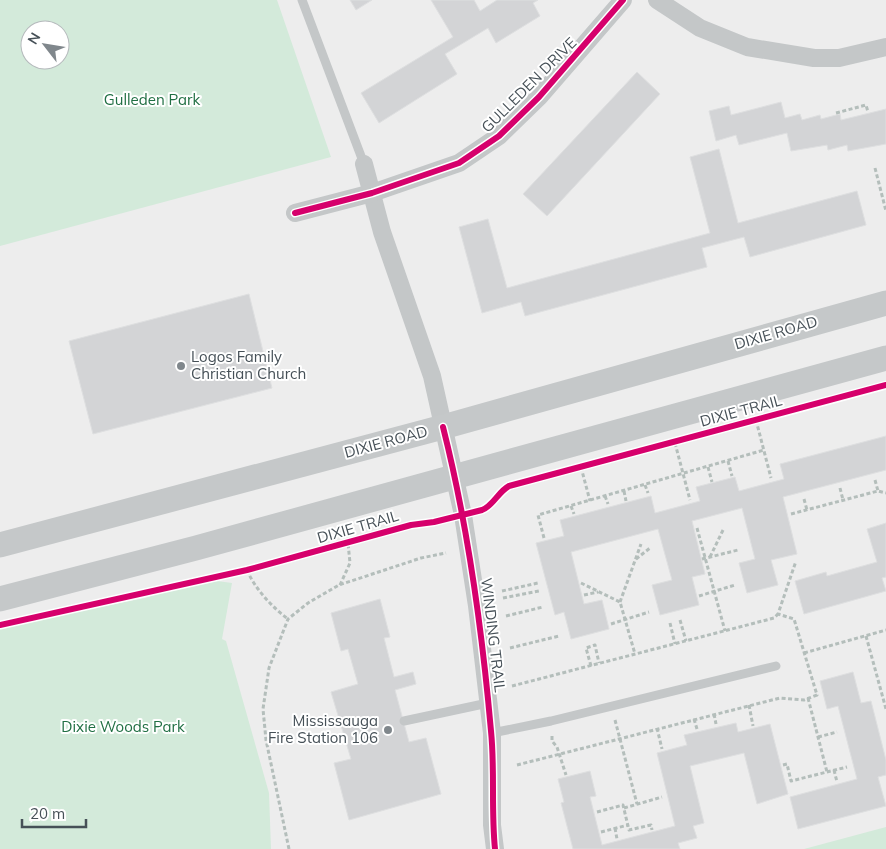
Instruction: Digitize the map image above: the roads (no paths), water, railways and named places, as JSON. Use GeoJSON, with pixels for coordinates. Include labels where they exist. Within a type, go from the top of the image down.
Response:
{"type":"FeatureCollection","features":[{"type":"Feature","properties":{"kind":"main road","name":"DIXIE ROAD"},"geometry":{"type":"LineString","coordinates":[[0,545],[443,427],[886,303]]}},
{"type":"Feature","properties":{"kind":"main road"},"geometry":{"type":"LineString","coordinates":[[0,599],[886,358]]}},
{"type":"Feature","properties":{"kind":"street","name":"GULLEDEN DRIVE"},"geometry":{"type":"LineString","coordinates":[[295,213],[372,193],[459,163],[499,136],[551,84],[623,0]]}},
{"type":"Feature","properties":{"kind":"street"},"geometry":{"type":"LineString","coordinates":[[657,0],[700,28],[747,47],[814,58],[840,58],[886,47]]}},
{"type":"Feature","properties":{"kind":"street","name":"WINDING TRAIL"},"geometry":{"type":"LineString","coordinates":[[364,164],[382,232],[432,376],[455,476],[477,606],[492,733],[492,825],[495,849]]}},
{"type":"Feature","properties":{"kind":"lane"},"geometry":{"type":"LineString","coordinates":[[302,0],[364,164]]}},
{"type":"Feature","properties":{"kind":"lane"},"geometry":{"type":"LineString","coordinates":[[492,733],[551,721],[776,666]]}},
{"type":"Feature","properties":{"kind":"lane"},"geometry":{"type":"LineString","coordinates":[[404,721],[488,703]]}},
{"type":"Feature","properties":{"kind":"place","name":"Logos Family Christian Church"},"geometry":{"type":"Point","coordinates":[181,366]}},
{"type":"Feature","properties":{"kind":"place","name":"Mississauga Fire Station 106"},"geometry":{"type":"Point","coordinates":[388,730]}},
{"type":"Feature","properties":{"kind":"park label","name":"Gulleden Park"},"geometry":{"type":"Point","coordinates":[152,100]}},
{"type":"Feature","properties":{"kind":"park label","name":"Dixie Woods Park"},"geometry":{"type":"Point","coordinates":[123,727]}}]}
